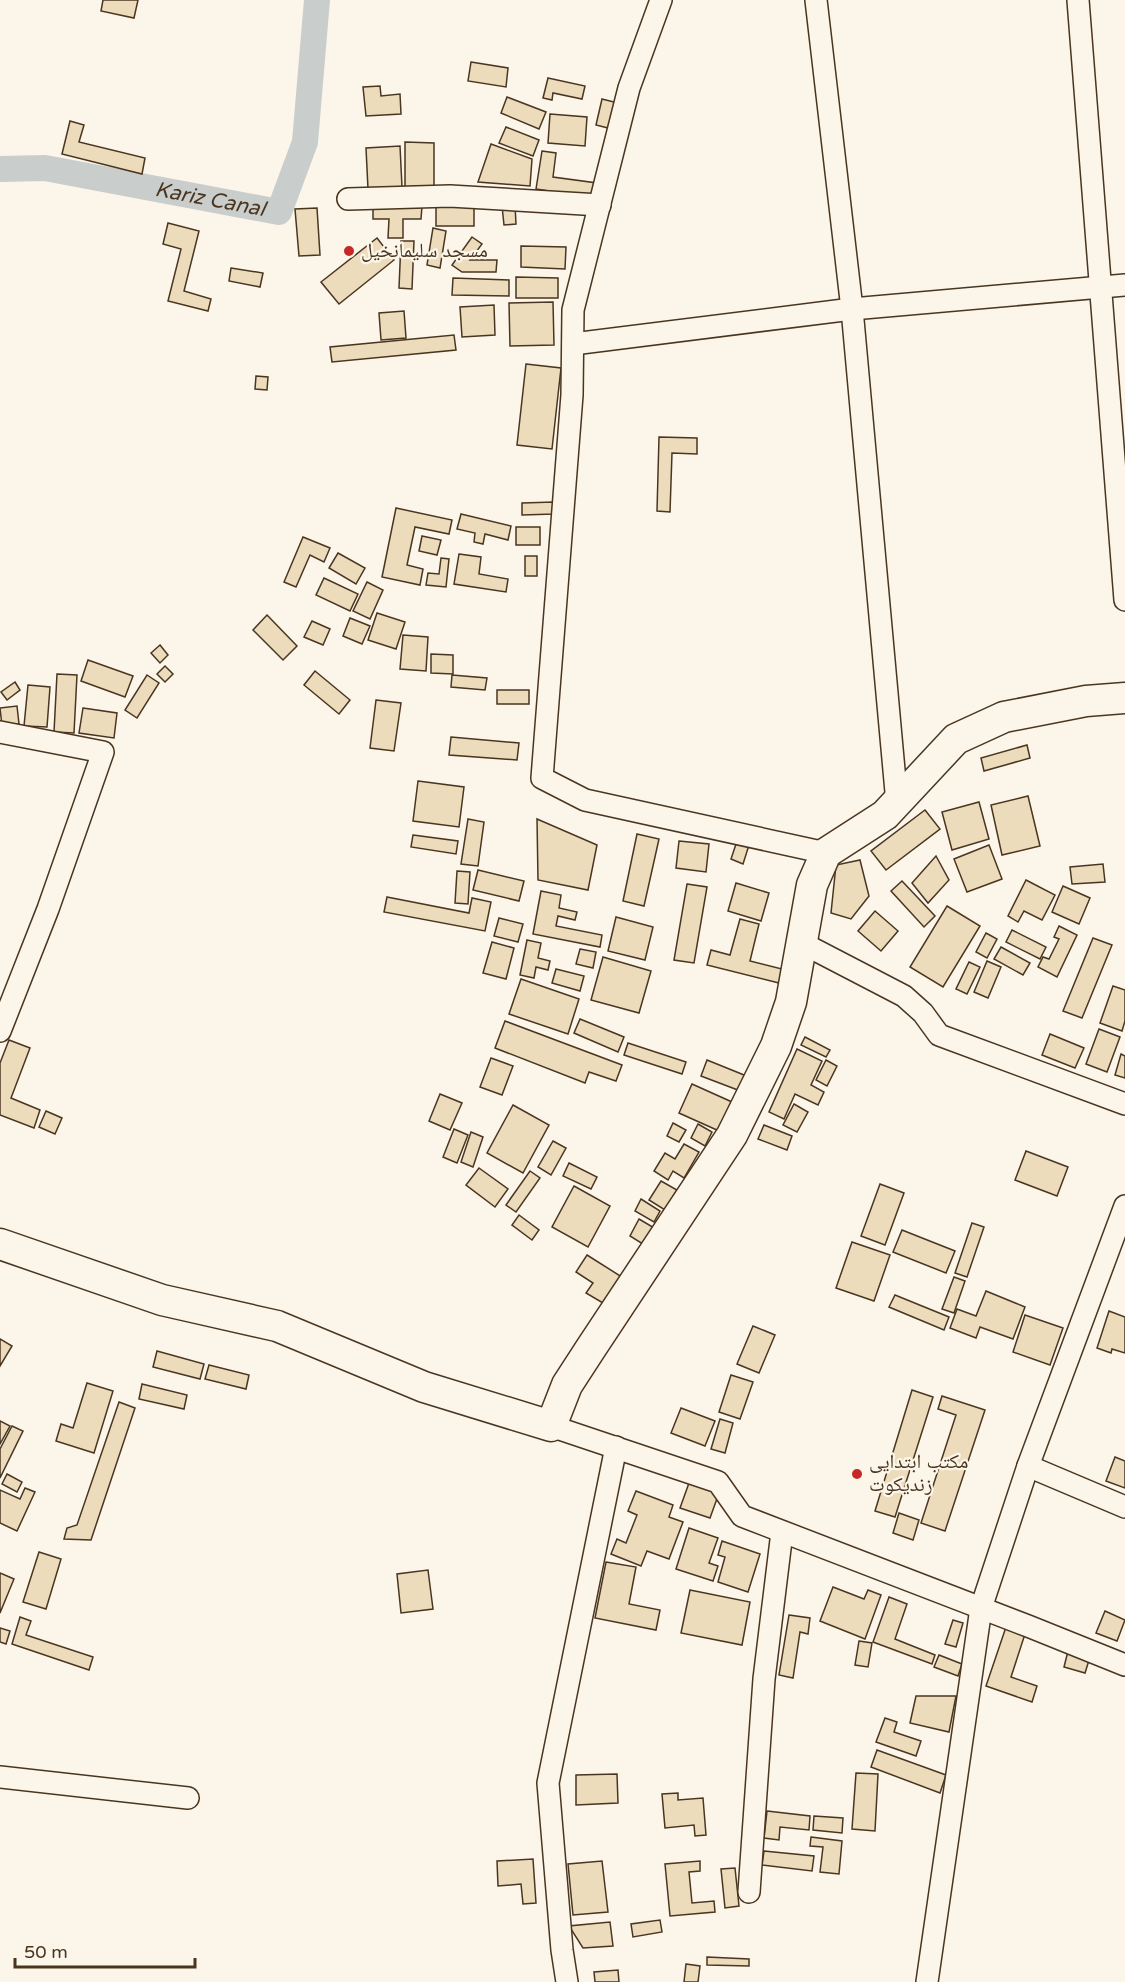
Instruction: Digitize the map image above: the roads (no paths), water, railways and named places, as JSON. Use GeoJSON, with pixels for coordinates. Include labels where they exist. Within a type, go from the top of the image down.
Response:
{"type":"FeatureCollection","features":[{"type":"Feature","properties":{"kind":"street"},"geometry":{"type":"LineString","coordinates":[[661,0],[630,88],[573,310],[572,395],[542,778],[585,800],[826,853]]}},
{"type":"Feature","properties":{"kind":"street"},"geometry":{"type":"LineString","coordinates":[[816,0],[852,309],[897,803]]}},
{"type":"Feature","properties":{"kind":"street"},"geometry":{"type":"LineString","coordinates":[[1078,0],[1125,600]]}},
{"type":"Feature","properties":{"kind":"street"},"geometry":{"type":"LineString","coordinates":[[348,199],[450,196],[600,205]]}},
{"type":"Feature","properties":{"kind":"street"},"geometry":{"type":"LineString","coordinates":[[573,344],[852,309],[1125,285]]}},
{"type":"Feature","properties":{"kind":"street"},"geometry":{"type":"LineString","coordinates":[[551,1426],[567,1386],[732,1135],[776,1046],[791,1002],[812,885],[826,853],[885,815],[956,739],[1004,717],[1086,701],[1125,698]]}},
{"type":"Feature","properties":{"kind":"street"},"geometry":{"type":"LineString","coordinates":[[0,732],[103,752],[48,909],[0,1031]]}},
{"type":"Feature","properties":{"kind":"street"},"geometry":{"type":"LineString","coordinates":[[802,943],[904,996],[923,1013],[939,1035],[1125,1104]]}},
{"type":"Feature","properties":{"kind":"street"},"geometry":{"type":"LineString","coordinates":[[927,1982],[981,1608],[1028,1466],[1118,1246],[1125,1206]]}},
{"type":"Feature","properties":{"kind":"street"},"geometry":{"type":"LineString","coordinates":[[0,1244],[162,1300],[277,1326],[424,1387],[616,1447],[718,1482],[742,1516],[1125,1665]]}},
{"type":"Feature","properties":{"kind":"street"},"geometry":{"type":"LineString","coordinates":[[567,1982],[562,1950],[548,1783],[616,1447]]}},
{"type":"Feature","properties":{"kind":"street"},"geometry":{"type":"LineString","coordinates":[[1028,1466],[1125,1507]]}},
{"type":"Feature","properties":{"kind":"street"},"geometry":{"type":"LineString","coordinates":[[749,1892],[764,1679],[782,1532]]}},
{"type":"Feature","properties":{"kind":"street"},"geometry":{"type":"LineString","coordinates":[[0,1777],[188,1798]]}},
{"type":"Feature","properties":{"kind":"waterway","name":"Kariz Canal"},"geometry":{"type":"LineString","coordinates":[[0,169],[45,168],[279,212],[305,142],[317,0]]}},
{"type":"Feature","properties":{"kind":"place","name":"مسجد سلیمانخیل"},"geometry":{"type":"Point","coordinates":[349,251]}},
{"type":"Feature","properties":{"kind":"place","name":"مکتب ابتدایی زندیکوت"},"geometry":{"type":"Point","coordinates":[857,1474]}}]}
